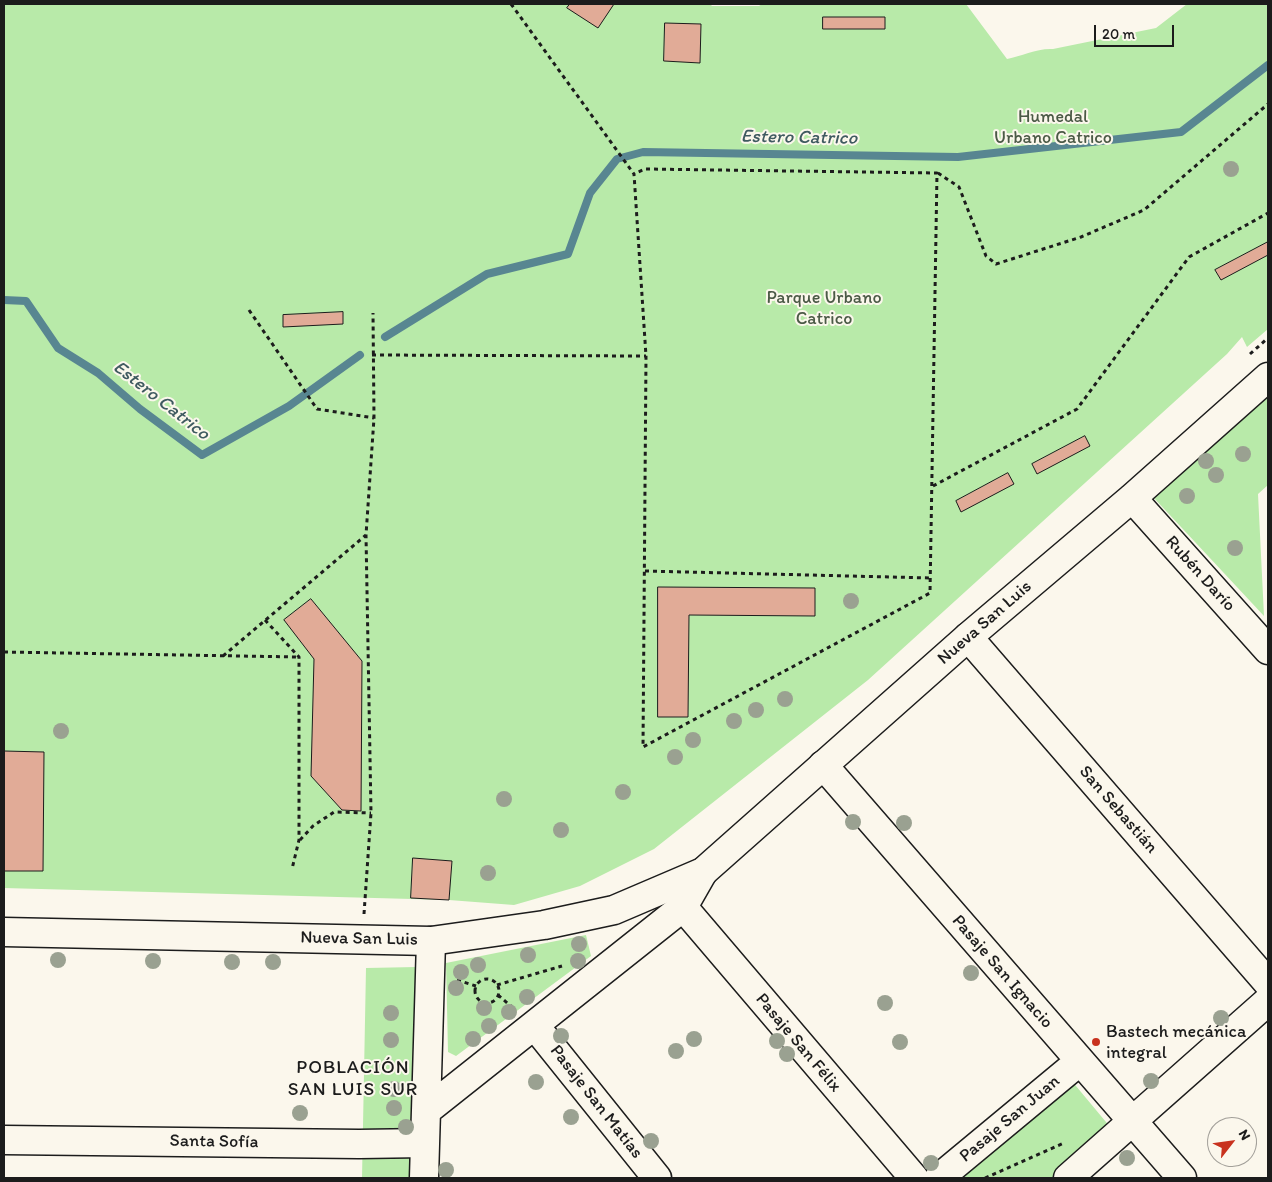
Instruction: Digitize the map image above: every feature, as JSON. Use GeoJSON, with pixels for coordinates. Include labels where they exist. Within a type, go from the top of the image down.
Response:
{"type":"FeatureCollection","features":[{"type":"Feature","properties":{"kind":"street","name":"Nueva San Luis"},"geometry":{"type":"LineString","coordinates":[[426,1111],[683,907],[703,872],[968,637],[1132,498],[1268,376]]}},
{"type":"Feature","properties":{"kind":"street","name":"Rubén Darío"},"geometry":{"type":"LineString","coordinates":[[1132,498],[1268,650]]}},
{"type":"Feature","properties":{"kind":"street","name":"San Sebastián"},"geometry":{"type":"LineString","coordinates":[[968,637],[1268,983]]}},
{"type":"Feature","properties":{"kind":"street","name":"Pasaje San Ignacio"},"geometry":{"type":"LineString","coordinates":[[823,765],[1182,1178]]}},
{"type":"Feature","properties":{"kind":"street","name":"Nueva San Luis"},"geometry":{"type":"LineString","coordinates":[[4,932],[431,941],[544,925],[614,910],[703,872]]}},
{"type":"Feature","properties":{"kind":"street","name":"Pasaje San Félix"},"geometry":{"type":"LineString","coordinates":[[683,907],[914,1178]]}},
{"type":"Feature","properties":{"kind":"street"},"geometry":{"type":"LineString","coordinates":[[424,1178],[431,941]]}},
{"type":"Feature","properties":{"kind":"street"},"geometry":{"type":"LineString","coordinates":[[1068,1178],[1268,1001]]}},
{"type":"Feature","properties":{"kind":"street","name":"Pasaje San Matías"},"geometry":{"type":"LineString","coordinates":[[535,1026],[657,1178]]}},
{"type":"Feature","properties":{"kind":"street","name":"Pasaje San Juan"},"geometry":{"type":"LineString","coordinates":[[939,1178],[1080,1061]]}},
{"type":"Feature","properties":{"kind":"street","name":"Santa Sofía"},"geometry":{"type":"LineString","coordinates":[[4,1140],[425,1143]]}},
{"type":"Feature","properties":{"kind":"path"},"geometry":{"type":"LineString","coordinates":[[511,4],[634,174],[646,356],[643,747],[930,593],[938,173]]}},
{"type":"Feature","properties":{"kind":"path"},"geometry":{"type":"LineString","coordinates":[[634,174],[645,169],[938,173],[959,187],[986,256],[996,264],[1081,237],[1144,210],[1268,104]]}},
{"type":"Feature","properties":{"kind":"path"},"geometry":{"type":"LineString","coordinates":[[932,486],[1077,409],[1189,257],[1268,214]]}},
{"type":"Feature","properties":{"kind":"path"},"geometry":{"type":"LineString","coordinates":[[249,310],[317,409],[374,418]]}},
{"type":"Feature","properties":{"kind":"path"},"geometry":{"type":"LineString","coordinates":[[362,939],[370,813],[366,535],[374,418],[372,355],[374,312]]}},
{"type":"Feature","properties":{"kind":"path"},"geometry":{"type":"LineString","coordinates":[[1246,358],[1268,338]]}},
{"type":"Feature","properties":{"kind":"path"},"geometry":{"type":"LineString","coordinates":[[372,355],[646,356]]}},
{"type":"Feature","properties":{"kind":"path"},"geometry":{"type":"LineString","coordinates":[[222,656],[366,535]]}},
{"type":"Feature","properties":{"kind":"path"},"geometry":{"type":"LineString","coordinates":[[645,571],[931,578]]}},
{"type":"Feature","properties":{"kind":"path"},"geometry":{"type":"LineString","coordinates":[[265,620],[299,658],[299,840],[292,869]]}},
{"type":"Feature","properties":{"kind":"path"},"geometry":{"type":"LineString","coordinates":[[4,652],[299,658]]}},
{"type":"Feature","properties":{"kind":"path"},"geometry":{"type":"LineString","coordinates":[[299,840],[313,826],[334,812],[370,813]]}},
{"type":"Feature","properties":{"kind":"path"},"geometry":{"type":"LineString","coordinates":[[497,985],[560,966],[603,971]]}},
{"type":"Feature","properties":{"kind":"path"},"geometry":{"type":"LineString","coordinates":[[490,979],[497,985],[498,995],[494,1001],[483,1002],[476,998],[474,990],[481,980],[490,979]]}},
{"type":"Feature","properties":{"kind":"path"},"geometry":{"type":"LineString","coordinates":[[985,1178],[1065,1143]]}},
{"type":"Feature","properties":{"kind":"green space","name":"Parque Urbano Catrico"},"geometry":{"type":"Polygon","coordinates":[[[4,4],[710,4],[712,6],[759,6],[762,4],[966,4],[1007,59],[1041,50],[1156,28],[1187,4],[1268,4],[1268,329],[1247,347],[1242,337],[1227,354],[868,680],[654,849],[580,886],[514,905],[449,900],[4,888],[4,4]]]}},
{"type":"Feature","properties":{"kind":"green space"},"geometry":{"type":"Polygon","coordinates":[[[1264,394],[1268,398],[1268,485],[1258,494],[1264,616],[1153,497],[1264,394]]]}},
{"type":"Feature","properties":{"kind":"green space"},"geometry":{"type":"Polygon","coordinates":[[[586,935],[591,956],[456,1056],[448,1052],[446,963],[586,935]]]}},
{"type":"Feature","properties":{"kind":"green space"},"geometry":{"type":"Polygon","coordinates":[[[417,967],[415,1178],[362,1178],[366,968],[417,967]]]}},
{"type":"Feature","properties":{"kind":"green space"},"geometry":{"type":"Polygon","coordinates":[[[1071,1080],[1111,1128],[1054,1178],[957,1178],[1071,1080]]]}},
{"type":"Feature","properties":{"kind":"building"},"geometry":{"type":"Polygon","coordinates":[[[570,4],[614,4],[598,28],[567,8],[570,4]]]}},
{"type":"Feature","properties":{"kind":"building"},"geometry":{"type":"Polygon","coordinates":[[[823,17],[885,17],[885,29],[823,29],[823,17]]]}},
{"type":"Feature","properties":{"kind":"building"},"geometry":{"type":"Polygon","coordinates":[[[665,23],[701,24],[700,63],[664,61],[665,23]]]}},
{"type":"Feature","properties":{"kind":"building"},"geometry":{"type":"Polygon","coordinates":[[[1268,242],[1268,255],[1221,280],[1215,270],[1268,242]]]}},
{"type":"Feature","properties":{"kind":"building"},"geometry":{"type":"Polygon","coordinates":[[[343,312],[343,324],[283,327],[283,315],[343,312]]]}},
{"type":"Feature","properties":{"kind":"building"},"geometry":{"type":"Polygon","coordinates":[[[1085,436],[1090,446],[1037,474],[1032,464],[1085,436]]]}},
{"type":"Feature","properties":{"kind":"building"},"geometry":{"type":"Polygon","coordinates":[[[1008,473],[1014,484],[961,512],[956,501],[1008,473]]]}},
{"type":"Feature","properties":{"kind":"building"},"geometry":{"type":"Polygon","coordinates":[[[658,587],[815,588],[815,616],[689,615],[688,717],[658,717],[658,587]]]}},
{"type":"Feature","properties":{"kind":"building"},"geometry":{"type":"Polygon","coordinates":[[[311,599],[362,661],[361,811],[342,810],[311,776],[314,659],[284,620],[311,599]]]}},
{"type":"Feature","properties":{"kind":"building"},"geometry":{"type":"Polygon","coordinates":[[[4,751],[44,752],[43,871],[4,871],[4,751]]]}},
{"type":"Feature","properties":{"kind":"building"},"geometry":{"type":"Polygon","coordinates":[[[413,858],[452,861],[449,900],[411,898],[413,858]]]}},
{"type":"Feature","properties":{"kind":"waterway","name":"Estero Catrico"},"geometry":{"type":"LineString","coordinates":[[385,337],[487,274],[568,254],[590,193],[617,159],[643,152],[958,157],[1181,132],[1268,65]]}},
{"type":"Feature","properties":{"kind":"waterway","name":"Estero Catrico"},"geometry":{"type":"LineString","coordinates":[[4,300],[26,301],[58,348],[98,373],[140,409],[202,455],[289,406],[360,355]]}},
{"type":"Feature","properties":{"kind":"place","name":"Bastech mecánica integral"},"geometry":{"type":"Point","coordinates":[1096,1042]}},
{"type":"Feature","properties":{"kind":"district","name":"POBLACIÓN SAN LUIS SUR"},"geometry":{"type":"Point","coordinates":[353,1079]}},
{"type":"Feature","properties":{"kind":"park label","name":"Humedal Urbano Catrico"},"geometry":{"type":"Point","coordinates":[1053,127]}}]}
